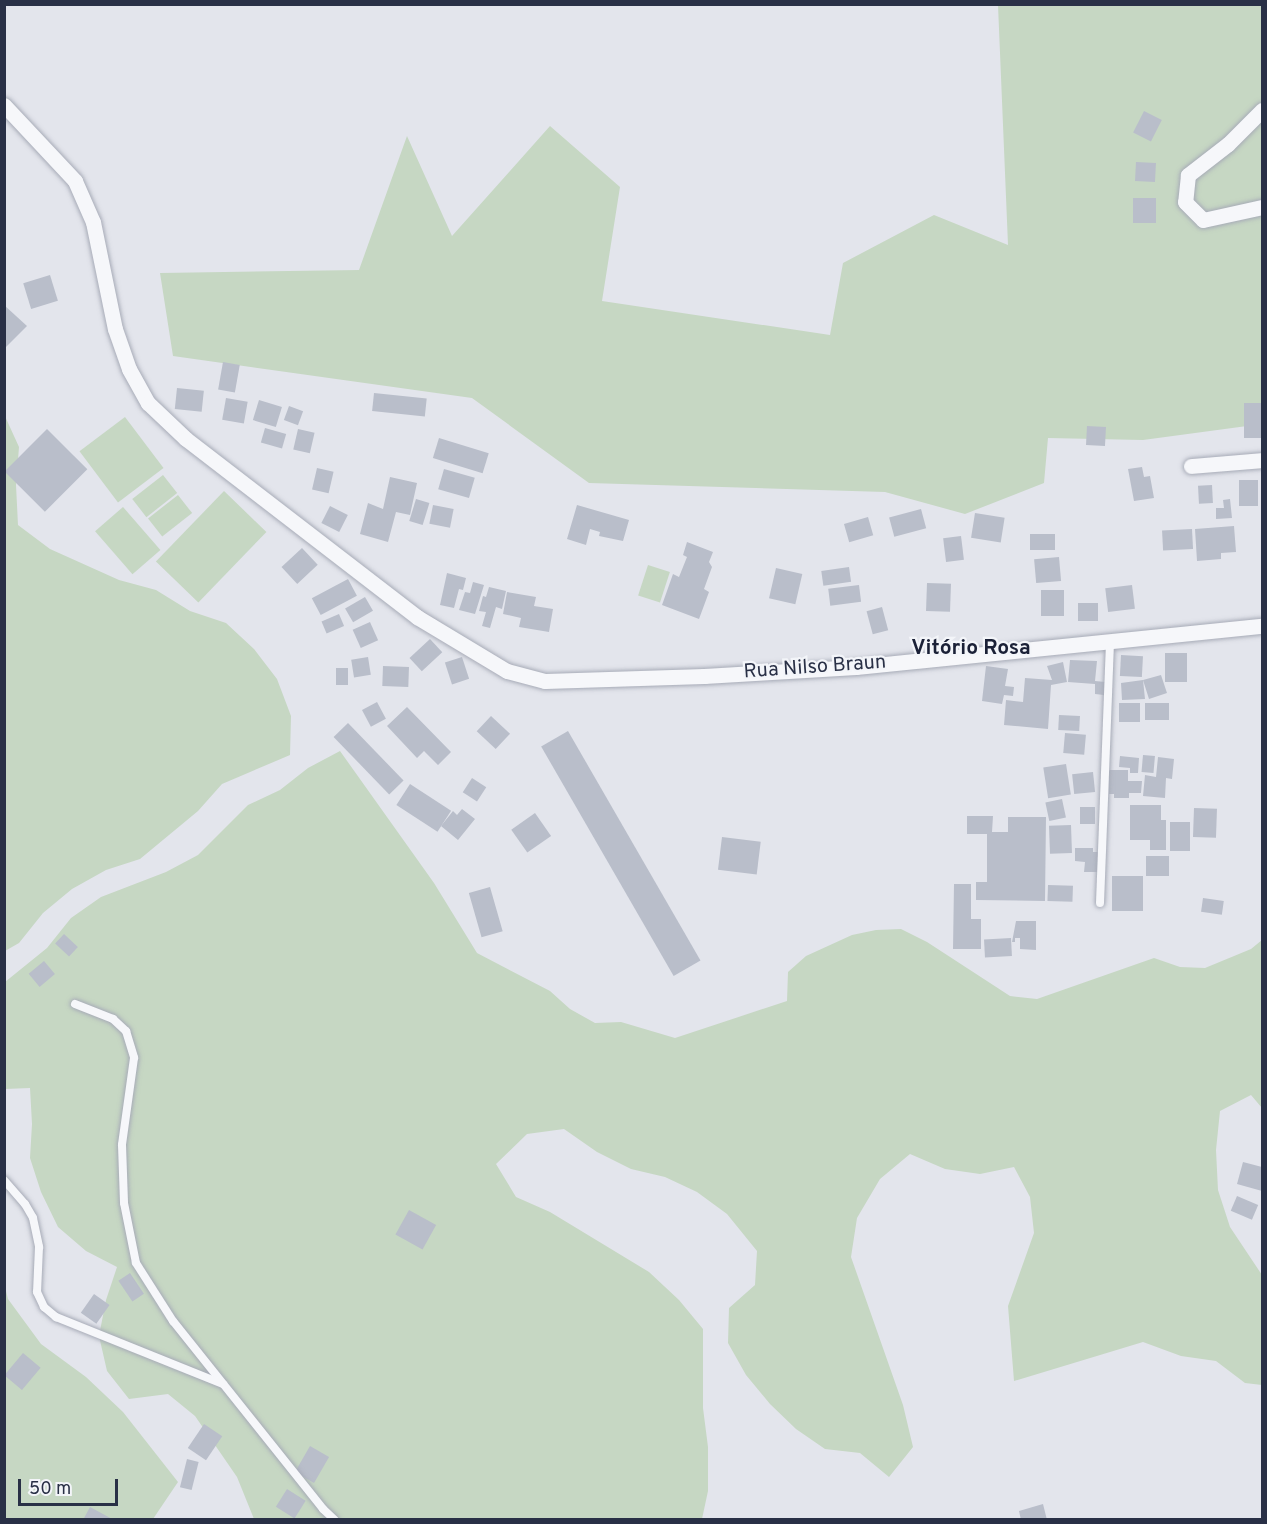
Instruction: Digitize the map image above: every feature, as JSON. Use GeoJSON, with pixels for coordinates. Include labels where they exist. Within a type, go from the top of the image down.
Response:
{"type":"FeatureCollection","features":[{"type":"Feature","properties":{"kind":"street","name":"Rua Nilso Braun"},"geometry":{"type":"LineString","coordinates":[[4,105],[75,181],[93,222],[115,329],[129,369],[148,403],[186,439],[417,617],[507,671],[545,681],[856,667],[1263,626]]}},
{"type":"Feature","properties":{"kind":"street"},"geometry":{"type":"LineString","coordinates":[[1263,110],[1228,144],[1188,175],[1185,202],[1203,220],[1263,207]]}},
{"type":"Feature","properties":{"kind":"street"},"geometry":{"type":"LineString","coordinates":[[1191,466],[1263,460]]}},
{"type":"Feature","properties":{"kind":"lane"},"geometry":{"type":"LineString","coordinates":[[1100,903],[1110,641]]}},
{"type":"Feature","properties":{"kind":"lane"},"geometry":{"type":"LineString","coordinates":[[75,1004],[113,1019],[126,1031],[134,1058],[122,1145],[124,1203],[136,1263],[173,1321],[323,1509],[335,1520]]}},
{"type":"Feature","properties":{"kind":"lane"},"geometry":{"type":"LineString","coordinates":[[4,1180],[33,1218],[39,1247],[38,1292],[44,1307],[56,1317],[224,1385]]}},
{"type":"Feature","properties":{"kind":"green space"},"geometry":{"type":"Polygon","coordinates":[[[998,5],[1262,5],[1262,424],[1143,440],[1048,438],[1044,483],[965,514],[885,492],[589,483],[472,398],[173,356],[160,273],[359,270],[407,136],[452,236],[550,126],[620,187],[602,301],[830,335],[843,263],[934,215],[1008,245],[998,5]]]}},
{"type":"Feature","properties":{"kind":"green space"},"geometry":{"type":"Polygon","coordinates":[[[4,414],[19,447],[16,485],[18,525],[50,549],[119,580],[156,590],[190,611],[226,623],[254,649],[277,679],[291,716],[290,755],[222,784],[198,811],[140,859],[106,870],[72,889],[43,913],[19,943],[5,951],[4,414]]]}},
{"type":"Feature","properties":{"kind":"green space"},"geometry":{"type":"Polygon","coordinates":[[[125,417],[164,468],[118,502],[79,451],[125,417]]]}},
{"type":"Feature","properties":{"kind":"green space"},"geometry":{"type":"Polygon","coordinates":[[[163,475],[177,493],[146,517],[132,499],[163,475]]]}},
{"type":"Feature","properties":{"kind":"green space"},"geometry":{"type":"Polygon","coordinates":[[[224,491],[266,532],[198,602],[156,561],[224,491]]]}},
{"type":"Feature","properties":{"kind":"green space"},"geometry":{"type":"Polygon","coordinates":[[[178,495],[192,513],[162,537],[148,518],[178,495]]]}},
{"type":"Feature","properties":{"kind":"green space"},"geometry":{"type":"Polygon","coordinates":[[[123,507],[160,550],[132,574],[95,531],[123,507]]]}},
{"type":"Feature","properties":{"kind":"green space"},"geometry":{"type":"Polygon","coordinates":[[[648,565],[670,572],[660,603],[638,595],[648,565]]]}},
{"type":"Feature","properties":{"kind":"green space"},"geometry":{"type":"Polygon","coordinates":[[[340,751],[434,883],[477,953],[550,991],[570,1009],[595,1023],[621,1022],[675,1038],[787,1001],[788,972],[806,956],[852,935],[876,930],[901,929],[927,942],[1010,996],[1037,999],[1154,958],[1180,967],[1205,968],[1251,949],[1262,940],[1262,1108],[1251,1095],[1220,1111],[1216,1150],[1218,1190],[1230,1227],[1262,1275],[1262,1385],[1245,1383],[1216,1361],[1181,1356],[1143,1342],[1014,1381],[1008,1306],[1034,1233],[1030,1197],[1014,1167],[980,1174],[945,1169],[910,1154],[880,1179],[857,1218],[851,1257],[903,1405],[913,1447],[889,1477],[860,1453],[825,1449],[796,1429],[770,1404],[746,1375],[728,1343],[729,1308],[755,1285],[757,1251],[727,1214],[697,1192],[665,1177],[631,1169],[597,1152],[564,1129],[527,1134],[496,1164],[516,1197],[550,1212],[649,1272],[679,1300],[703,1329],[703,1408],[708,1447],[708,1491],[702,1519],[254,1519],[237,1477],[195,1416],[168,1394],[129,1399],[107,1371],[99,1336],[106,1300],[117,1267],[86,1251],[58,1227],[41,1192],[30,1158],[32,1124],[30,1088],[5,1089],[5,982],[47,948],[71,918],[101,897],[166,872],[198,855],[248,805],[280,790],[308,768],[340,751]]]}},
{"type":"Feature","properties":{"kind":"green space"},"geometry":{"type":"Polygon","coordinates":[[[4,1283],[8,1299],[41,1344],[86,1377],[123,1412],[178,1482],[153,1519],[5,1519],[4,1283]]]}},
{"type":"Feature","properties":{"kind":"building"},"geometry":{"type":"Polygon","coordinates":[[[1144,111],[1162,120],[1151,141],[1133,132],[1144,111]]]}},
{"type":"Feature","properties":{"kind":"building"},"geometry":{"type":"Polygon","coordinates":[[[1136,162],[1156,163],[1155,182],[1135,181],[1136,162]]]}},
{"type":"Feature","properties":{"kind":"building"},"geometry":{"type":"Polygon","coordinates":[[[1133,198],[1156,198],[1156,223],[1133,223],[1133,198]]]}},
{"type":"Feature","properties":{"kind":"building"},"geometry":{"type":"Polygon","coordinates":[[[50,275],[58,301],[31,309],[23,283],[50,275]]]}},
{"type":"Feature","properties":{"kind":"building"},"geometry":{"type":"Polygon","coordinates":[[[4,305],[27,326],[4,349],[4,305]]]}},
{"type":"Feature","properties":{"kind":"building"},"geometry":{"type":"Polygon","coordinates":[[[223,362],[240,365],[235,393],[218,390],[223,362]]]}},
{"type":"Feature","properties":{"kind":"building"},"geometry":{"type":"Polygon","coordinates":[[[177,388],[204,391],[202,412],[175,409],[177,388]]]}},
{"type":"Feature","properties":{"kind":"building"},"geometry":{"type":"Polygon","coordinates":[[[374,393],[427,399],[425,416],[372,411],[374,393]]]}},
{"type":"Feature","properties":{"kind":"building"},"geometry":{"type":"Polygon","coordinates":[[[226,398],[248,402],[244,423],[222,420],[226,398]]]}},
{"type":"Feature","properties":{"kind":"building"},"geometry":{"type":"Polygon","coordinates":[[[259,400],[282,407],[276,427],[253,420],[259,400]]]}},
{"type":"Feature","properties":{"kind":"building"},"geometry":{"type":"Polygon","coordinates":[[[1244,403],[1262,403],[1262,438],[1244,438],[1244,403]]]}},
{"type":"Feature","properties":{"kind":"building"},"geometry":{"type":"Polygon","coordinates":[[[289,406],[303,411],[298,425],[284,420],[289,406]]]}},
{"type":"Feature","properties":{"kind":"building"},"geometry":{"type":"Polygon","coordinates":[[[1087,426],[1106,427],[1105,446],[1086,445],[1087,426]]]}},
{"type":"Feature","properties":{"kind":"building"},"geometry":{"type":"Polygon","coordinates":[[[265,428],[286,434],[282,448],[261,442],[265,428]]]}},
{"type":"Feature","properties":{"kind":"building"},"geometry":{"type":"Polygon","coordinates":[[[47,429],[87,469],[45,512],[5,471],[47,429]]]}},
{"type":"Feature","properties":{"kind":"building"},"geometry":{"type":"Polygon","coordinates":[[[298,429],[315,433],[310,453],[293,449],[298,429]]]}},
{"type":"Feature","properties":{"kind":"building"},"geometry":{"type":"Polygon","coordinates":[[[439,438],[489,453],[483,473],[433,458],[439,438]]]}},
{"type":"Feature","properties":{"kind":"building"},"geometry":{"type":"Polygon","coordinates":[[[1142,467],[1144,477],[1150,476],[1154,498],[1134,501],[1128,469],[1142,467]]]}},
{"type":"Feature","properties":{"kind":"building"},"geometry":{"type":"Polygon","coordinates":[[[317,468],[334,472],[329,493],[312,489],[317,468]]]}},
{"type":"Feature","properties":{"kind":"building"},"geometry":{"type":"Polygon","coordinates":[[[444,469],[475,478],[469,498],[438,489],[444,469]]]}},
{"type":"Feature","properties":{"kind":"building"},"geometry":{"type":"Polygon","coordinates":[[[390,477],[417,483],[410,515],[396,512],[388,542],[360,534],[368,503],[383,509],[390,477]]]}},
{"type":"Feature","properties":{"kind":"building"},"geometry":{"type":"Polygon","coordinates":[[[1239,480],[1258,480],[1258,506],[1239,506],[1239,480]]]}},
{"type":"Feature","properties":{"kind":"building"},"geometry":{"type":"Polygon","coordinates":[[[1212,485],[1213,503],[1199,504],[1198,486],[1212,485]]]}},
{"type":"Feature","properties":{"kind":"building"},"geometry":{"type":"Polygon","coordinates":[[[416,499],[429,503],[423,525],[409,521],[416,499]]]}},
{"type":"Feature","properties":{"kind":"building"},"geometry":{"type":"Polygon","coordinates":[[[1230,499],[1232,518],[1216,519],[1216,508],[1224,508],[1223,500],[1230,499]]]}},
{"type":"Feature","properties":{"kind":"building"},"geometry":{"type":"Polygon","coordinates":[[[433,505],[454,509],[450,528],[429,524],[433,505]]]}},
{"type":"Feature","properties":{"kind":"building"},"geometry":{"type":"Polygon","coordinates":[[[577,505],[629,520],[623,541],[599,536],[600,532],[590,529],[586,545],[567,539],[577,505]]]}},
{"type":"Feature","properties":{"kind":"building"},"geometry":{"type":"Polygon","coordinates":[[[330,506],[348,515],[339,532],[321,523],[330,506]]]}},
{"type":"Feature","properties":{"kind":"building"},"geometry":{"type":"Polygon","coordinates":[[[921,509],[926,528],[894,537],[889,518],[921,509]]]}},
{"type":"Feature","properties":{"kind":"building"},"geometry":{"type":"Polygon","coordinates":[[[975,513],[1005,518],[1001,542],[971,538],[975,513]]]}},
{"type":"Feature","properties":{"kind":"building"},"geometry":{"type":"Polygon","coordinates":[[[868,517],[873,535],[849,542],[844,524],[868,517]]]}},
{"type":"Feature","properties":{"kind":"building"},"geometry":{"type":"Polygon","coordinates":[[[1234,526],[1236,552],[1221,553],[1221,559],[1197,561],[1195,529],[1234,526]]]}},
{"type":"Feature","properties":{"kind":"building"},"geometry":{"type":"Polygon","coordinates":[[[1192,529],[1193,549],[1163,551],[1162,531],[1192,529]]]}},
{"type":"Feature","properties":{"kind":"building"},"geometry":{"type":"Polygon","coordinates":[[[1030,534],[1055,534],[1055,550],[1030,550],[1030,534]]]}},
{"type":"Feature","properties":{"kind":"building"},"geometry":{"type":"Polygon","coordinates":[[[961,536],[964,560],[946,562],[943,538],[961,536]]]}},
{"type":"Feature","properties":{"kind":"building"},"geometry":{"type":"Polygon","coordinates":[[[687,542],[713,552],[709,562],[712,567],[704,589],[709,592],[699,619],[662,605],[673,574],[679,577],[687,557],[683,555],[687,542]]]}},
{"type":"Feature","properties":{"kind":"building"},"geometry":{"type":"Polygon","coordinates":[[[302,548],[318,565],[297,584],[282,567],[302,548]]]}},
{"type":"Feature","properties":{"kind":"building"},"geometry":{"type":"Polygon","coordinates":[[[1059,557],[1061,581],[1036,583],[1034,559],[1059,557]]]}},
{"type":"Feature","properties":{"kind":"building"},"geometry":{"type":"Polygon","coordinates":[[[849,567],[851,582],[823,586],[821,571],[849,567]]]}},
{"type":"Feature","properties":{"kind":"building"},"geometry":{"type":"Polygon","coordinates":[[[776,568],[802,574],[795,604],[769,598],[776,568]]]}},
{"type":"Feature","properties":{"kind":"building"},"geometry":{"type":"Polygon","coordinates":[[[447,573],[466,578],[463,590],[459,589],[454,608],[440,605],[447,573]]]}},
{"type":"Feature","properties":{"kind":"building"},"geometry":{"type":"Polygon","coordinates":[[[348,579],[357,596],[321,615],[312,598],[348,579]]]}},
{"type":"Feature","properties":{"kind":"building"},"geometry":{"type":"Polygon","coordinates":[[[473,582],[484,585],[475,614],[459,610],[465,592],[470,593],[473,582]]]}},
{"type":"Feature","properties":{"kind":"building"},"geometry":{"type":"Polygon","coordinates":[[[927,583],[951,584],[950,612],[926,611],[927,583]]]}},
{"type":"Feature","properties":{"kind":"building"},"geometry":{"type":"Polygon","coordinates":[[[859,585],[861,602],[830,606],[828,589],[859,585]]]}},
{"type":"Feature","properties":{"kind":"building"},"geometry":{"type":"Polygon","coordinates":[[[1132,585],[1135,609],[1108,612],[1105,588],[1132,585]]]}},
{"type":"Feature","properties":{"kind":"building"},"geometry":{"type":"Polygon","coordinates":[[[489,587],[506,591],[502,609],[496,607],[490,628],[482,626],[486,612],[479,611],[483,596],[486,597],[489,587]]]}},
{"type":"Feature","properties":{"kind":"building"},"geometry":{"type":"Polygon","coordinates":[[[1041,590],[1064,590],[1064,616],[1041,616],[1041,590]]]}},
{"type":"Feature","properties":{"kind":"building"},"geometry":{"type":"Polygon","coordinates":[[[507,592],[536,597],[534,606],[553,609],[549,632],[519,627],[521,618],[503,614],[507,592]]]}},
{"type":"Feature","properties":{"kind":"building"},"geometry":{"type":"Polygon","coordinates":[[[365,597],[373,611],[353,622],[345,608],[365,597]]]}},
{"type":"Feature","properties":{"kind":"building"},"geometry":{"type":"Polygon","coordinates":[[[1078,603],[1098,603],[1098,621],[1078,621],[1078,603]]]}},
{"type":"Feature","properties":{"kind":"building"},"geometry":{"type":"Polygon","coordinates":[[[882,607],[888,630],[873,634],[867,611],[882,607]]]}},
{"type":"Feature","properties":{"kind":"building"},"geometry":{"type":"Polygon","coordinates":[[[339,614],[344,626],[327,633],[322,621],[339,614]]]}},
{"type":"Feature","properties":{"kind":"building"},"geometry":{"type":"Polygon","coordinates":[[[370,622],[378,640],[361,648],[353,630],[370,622]]]}},
{"type":"Feature","properties":{"kind":"building"},"geometry":{"type":"Polygon","coordinates":[[[430,639],[442,652],[422,671],[410,658],[430,639]]]}},
{"type":"Feature","properties":{"kind":"building"},"geometry":{"type":"Polygon","coordinates":[[[1165,653],[1187,653],[1187,682],[1165,682],[1165,653]]]}},
{"type":"Feature","properties":{"kind":"building"},"geometry":{"type":"Polygon","coordinates":[[[1121,655],[1143,656],[1142,677],[1120,676],[1121,655]]]}},
{"type":"Feature","properties":{"kind":"building"},"geometry":{"type":"Polygon","coordinates":[[[368,657],[371,675],[354,677],[351,660],[368,657]]]}},
{"type":"Feature","properties":{"kind":"building"},"geometry":{"type":"Polygon","coordinates":[[[462,657],[469,679],[452,684],[445,663],[462,657]]]}},
{"type":"Feature","properties":{"kind":"building"},"geometry":{"type":"Polygon","coordinates":[[[1070,660],[1097,661],[1095,681],[1105,682],[1104,695],[1095,694],[1095,684],[1068,682],[1070,660]]]}},
{"type":"Feature","properties":{"kind":"building"},"geometry":{"type":"Polygon","coordinates":[[[1063,662],[1067,682],[1051,685],[1048,729],[1004,725],[1006,700],[1023,702],[1025,678],[1052,680],[1047,666],[1063,662]]]}},
{"type":"Feature","properties":{"kind":"building"},"geometry":{"type":"Polygon","coordinates":[[[383,666],[409,667],[408,687],[382,686],[383,666]]]}},
{"type":"Feature","properties":{"kind":"building"},"geometry":{"type":"Polygon","coordinates":[[[986,666],[1008,669],[1005,686],[1014,687],[1013,696],[1004,695],[1002,704],[982,701],[986,666]]]}},
{"type":"Feature","properties":{"kind":"building"},"geometry":{"type":"Polygon","coordinates":[[[336,668],[348,668],[348,685],[336,685],[336,668]]]}},
{"type":"Feature","properties":{"kind":"building"},"geometry":{"type":"Polygon","coordinates":[[[1161,675],[1167,693],[1149,699],[1143,680],[1161,675]]]}},
{"type":"Feature","properties":{"kind":"building"},"geometry":{"type":"Polygon","coordinates":[[[1143,680],[1145,699],[1122,700],[1121,683],[1143,680]]]}},
{"type":"Feature","properties":{"kind":"building"},"geometry":{"type":"Polygon","coordinates":[[[377,702],[386,719],[371,727],[362,710],[377,702]]]}},
{"type":"Feature","properties":{"kind":"building"},"geometry":{"type":"Polygon","coordinates":[[[1119,703],[1140,703],[1140,722],[1119,722],[1119,703]]]}},
{"type":"Feature","properties":{"kind":"building"},"geometry":{"type":"Polygon","coordinates":[[[1145,703],[1169,703],[1169,720],[1145,720],[1145,703]]]}},
{"type":"Feature","properties":{"kind":"building"},"geometry":{"type":"Polygon","coordinates":[[[407,707],[451,752],[438,765],[424,751],[417,758],[387,726],[407,707]]]}},
{"type":"Feature","properties":{"kind":"building"},"geometry":{"type":"Polygon","coordinates":[[[1059,715],[1080,716],[1079,731],[1058,730],[1059,715]]]}},
{"type":"Feature","properties":{"kind":"building"},"geometry":{"type":"Polygon","coordinates":[[[491,716],[510,734],[496,749],[477,731],[491,716]]]}},
{"type":"Feature","properties":{"kind":"building"},"geometry":{"type":"Polygon","coordinates":[[[348,723],[404,781],[389,794],[334,737],[348,723]]]}},
{"type":"Feature","properties":{"kind":"building"},"geometry":{"type":"Polygon","coordinates":[[[568,731],[701,960],[674,976],[541,746],[568,731]]]}},
{"type":"Feature","properties":{"kind":"building"},"geometry":{"type":"Polygon","coordinates":[[[1065,733],[1086,735],[1084,755],[1063,753],[1065,733]]]}},
{"type":"Feature","properties":{"kind":"building"},"geometry":{"type":"Polygon","coordinates":[[[1143,755],[1155,756],[1153,773],[1142,772],[1143,755]]]}},
{"type":"Feature","properties":{"kind":"building"},"geometry":{"type":"Polygon","coordinates":[[[1120,756],[1139,758],[1138,773],[1130,773],[1130,768],[1119,767],[1120,756]]]}},
{"type":"Feature","properties":{"kind":"building"},"geometry":{"type":"Polygon","coordinates":[[[1158,757],[1174,759],[1172,779],[1166,778],[1165,798],[1143,796],[1145,775],[1156,777],[1158,757]]]}},
{"type":"Feature","properties":{"kind":"building"},"geometry":{"type":"Polygon","coordinates":[[[1066,764],[1071,795],[1048,798],[1043,768],[1066,764]]]}},
{"type":"Feature","properties":{"kind":"building"},"geometry":{"type":"Polygon","coordinates":[[[1109,770],[1128,770],[1128,781],[1142,781],[1141,793],[1129,793],[1129,798],[1114,798],[1114,794],[1109,794],[1109,770]]]}},
{"type":"Feature","properties":{"kind":"building"},"geometry":{"type":"Polygon","coordinates":[[[1093,772],[1095,792],[1074,794],[1072,774],[1093,772]]]}},
{"type":"Feature","properties":{"kind":"building"},"geometry":{"type":"Polygon","coordinates":[[[472,778],[486,787],[477,802],[463,792],[472,778]]]}},
{"type":"Feature","properties":{"kind":"building"},"geometry":{"type":"Polygon","coordinates":[[[410,784],[451,811],[437,832],[396,805],[410,784]]]}},
{"type":"Feature","properties":{"kind":"building"},"geometry":{"type":"Polygon","coordinates":[[[1062,799],[1066,818],[1049,821],[1045,803],[1062,799]]]}},
{"type":"Feature","properties":{"kind":"building"},"geometry":{"type":"Polygon","coordinates":[[[1130,805],[1161,805],[1161,820],[1166,820],[1166,850],[1150,850],[1150,840],[1130,840],[1130,805]]]}},
{"type":"Feature","properties":{"kind":"building"},"geometry":{"type":"Polygon","coordinates":[[[1080,807],[1095,807],[1095,824],[1080,824],[1080,807]]]}},
{"type":"Feature","properties":{"kind":"building"},"geometry":{"type":"Polygon","coordinates":[[[1194,808],[1217,809],[1216,838],[1193,837],[1194,808]]]}},
{"type":"Feature","properties":{"kind":"building"},"geometry":{"type":"Polygon","coordinates":[[[462,809],[475,819],[458,840],[441,826],[453,811],[457,815],[462,809]]]}},
{"type":"Feature","properties":{"kind":"building"},"geometry":{"type":"Polygon","coordinates":[[[535,813],[551,836],[527,853],[511,830],[535,813]]]}},
{"type":"Feature","properties":{"kind":"building"},"geometry":{"type":"Polygon","coordinates":[[[967,816],[993,816],[992,832],[1008,832],[1008,817],[1046,817],[1045,901],[976,900],[976,882],[987,882],[987,834],[967,834],[967,816]]]}},
{"type":"Feature","properties":{"kind":"building"},"geometry":{"type":"Polygon","coordinates":[[[1170,822],[1190,822],[1190,851],[1170,851],[1170,822]]]}},
{"type":"Feature","properties":{"kind":"building"},"geometry":{"type":"Polygon","coordinates":[[[1071,825],[1072,853],[1050,854],[1049,826],[1071,825]]]}},
{"type":"Feature","properties":{"kind":"building"},"geometry":{"type":"Polygon","coordinates":[[[722,837],[761,842],[757,875],[718,870],[722,837]]]}},
{"type":"Feature","properties":{"kind":"building"},"geometry":{"type":"Polygon","coordinates":[[[1075,848],[1093,848],[1093,852],[1099,852],[1098,872],[1084,872],[1085,862],[1075,861],[1075,848]]]}},
{"type":"Feature","properties":{"kind":"building"},"geometry":{"type":"Polygon","coordinates":[[[1146,856],[1169,856],[1169,876],[1146,876],[1146,856]]]}},
{"type":"Feature","properties":{"kind":"building"},"geometry":{"type":"Polygon","coordinates":[[[1112,876],[1143,876],[1143,911],[1112,911],[1112,876]]]}},
{"type":"Feature","properties":{"kind":"building"},"geometry":{"type":"Polygon","coordinates":[[[954,884],[971,884],[971,919],[981,919],[981,949],[953,949],[954,884]]]}},
{"type":"Feature","properties":{"kind":"building"},"geometry":{"type":"Polygon","coordinates":[[[1048,885],[1073,886],[1072,902],[1047,901],[1048,885]]]}},
{"type":"Feature","properties":{"kind":"building"},"geometry":{"type":"Polygon","coordinates":[[[490,887],[503,931],[482,937],[469,893],[490,887]]]}},
{"type":"Feature","properties":{"kind":"building"},"geometry":{"type":"Polygon","coordinates":[[[1203,898],[1224,901],[1222,915],[1201,912],[1203,898]]]}},
{"type":"Feature","properties":{"kind":"building"},"geometry":{"type":"Polygon","coordinates":[[[1016,921],[1036,921],[1036,950],[1020,949],[1020,938],[1015,938],[1015,942],[1012,942],[1016,921]]]}},
{"type":"Feature","properties":{"kind":"building"},"geometry":{"type":"Polygon","coordinates":[[[64,934],[78,947],[69,956],[55,944],[64,934]]]}},
{"type":"Feature","properties":{"kind":"building"},"geometry":{"type":"Polygon","coordinates":[[[1011,938],[1012,956],[985,957],[984,939],[1011,938]]]}},
{"type":"Feature","properties":{"kind":"building"},"geometry":{"type":"Polygon","coordinates":[[[44,961],[55,974],[40,987],[29,974],[44,961]]]}},
{"type":"Feature","properties":{"kind":"building"},"geometry":{"type":"Polygon","coordinates":[[[1243,1162],[1262,1167],[1262,1191],[1237,1184],[1243,1162]]]}},
{"type":"Feature","properties":{"kind":"building"},"geometry":{"type":"Polygon","coordinates":[[[1237,1196],[1258,1205],[1252,1220],[1231,1211],[1237,1196]]]}},
{"type":"Feature","properties":{"kind":"building"},"geometry":{"type":"Polygon","coordinates":[[[409,1210],[436,1225],[423,1250],[395,1234],[409,1210]]]}},
{"type":"Feature","properties":{"kind":"building"},"geometry":{"type":"Polygon","coordinates":[[[130,1273],[144,1294],[132,1302],[118,1281],[130,1273]]]}},
{"type":"Feature","properties":{"kind":"building"},"geometry":{"type":"Polygon","coordinates":[[[94,1294],[110,1305],[96,1324],[81,1313],[94,1294]]]}},
{"type":"Feature","properties":{"kind":"building"},"geometry":{"type":"Polygon","coordinates":[[[23,1353],[41,1368],[22,1390],[4,1375],[23,1353]]]}},
{"type":"Feature","properties":{"kind":"building"},"geometry":{"type":"Polygon","coordinates":[[[204,1424],[222,1436],[206,1460],[188,1448],[204,1424]]]}},
{"type":"Feature","properties":{"kind":"building"},"geometry":{"type":"Polygon","coordinates":[[[310,1446],[329,1457],[314,1483],[295,1472],[310,1446]]]}},
{"type":"Feature","properties":{"kind":"building"},"geometry":{"type":"Polygon","coordinates":[[[187,1459],[199,1462],[192,1490],[180,1487],[187,1459]]]}},
{"type":"Feature","properties":{"kind":"building"},"geometry":{"type":"Polygon","coordinates":[[[287,1489],[306,1501],[295,1518],[276,1507],[287,1489]]]}},
{"type":"Feature","properties":{"kind":"building"},"geometry":{"type":"Polygon","coordinates":[[[1043,1504],[1047,1520],[1021,1520],[1019,1511],[1043,1504]]]}},
{"type":"Feature","properties":{"kind":"building"},"geometry":{"type":"Polygon","coordinates":[[[90,1507],[114,1520],[83,1520],[90,1507]]]}},
{"type":"Feature","properties":{"kind":"district","name":"Vitório Rosa"},"geometry":{"type":"Point","coordinates":[971,649]}}]}
